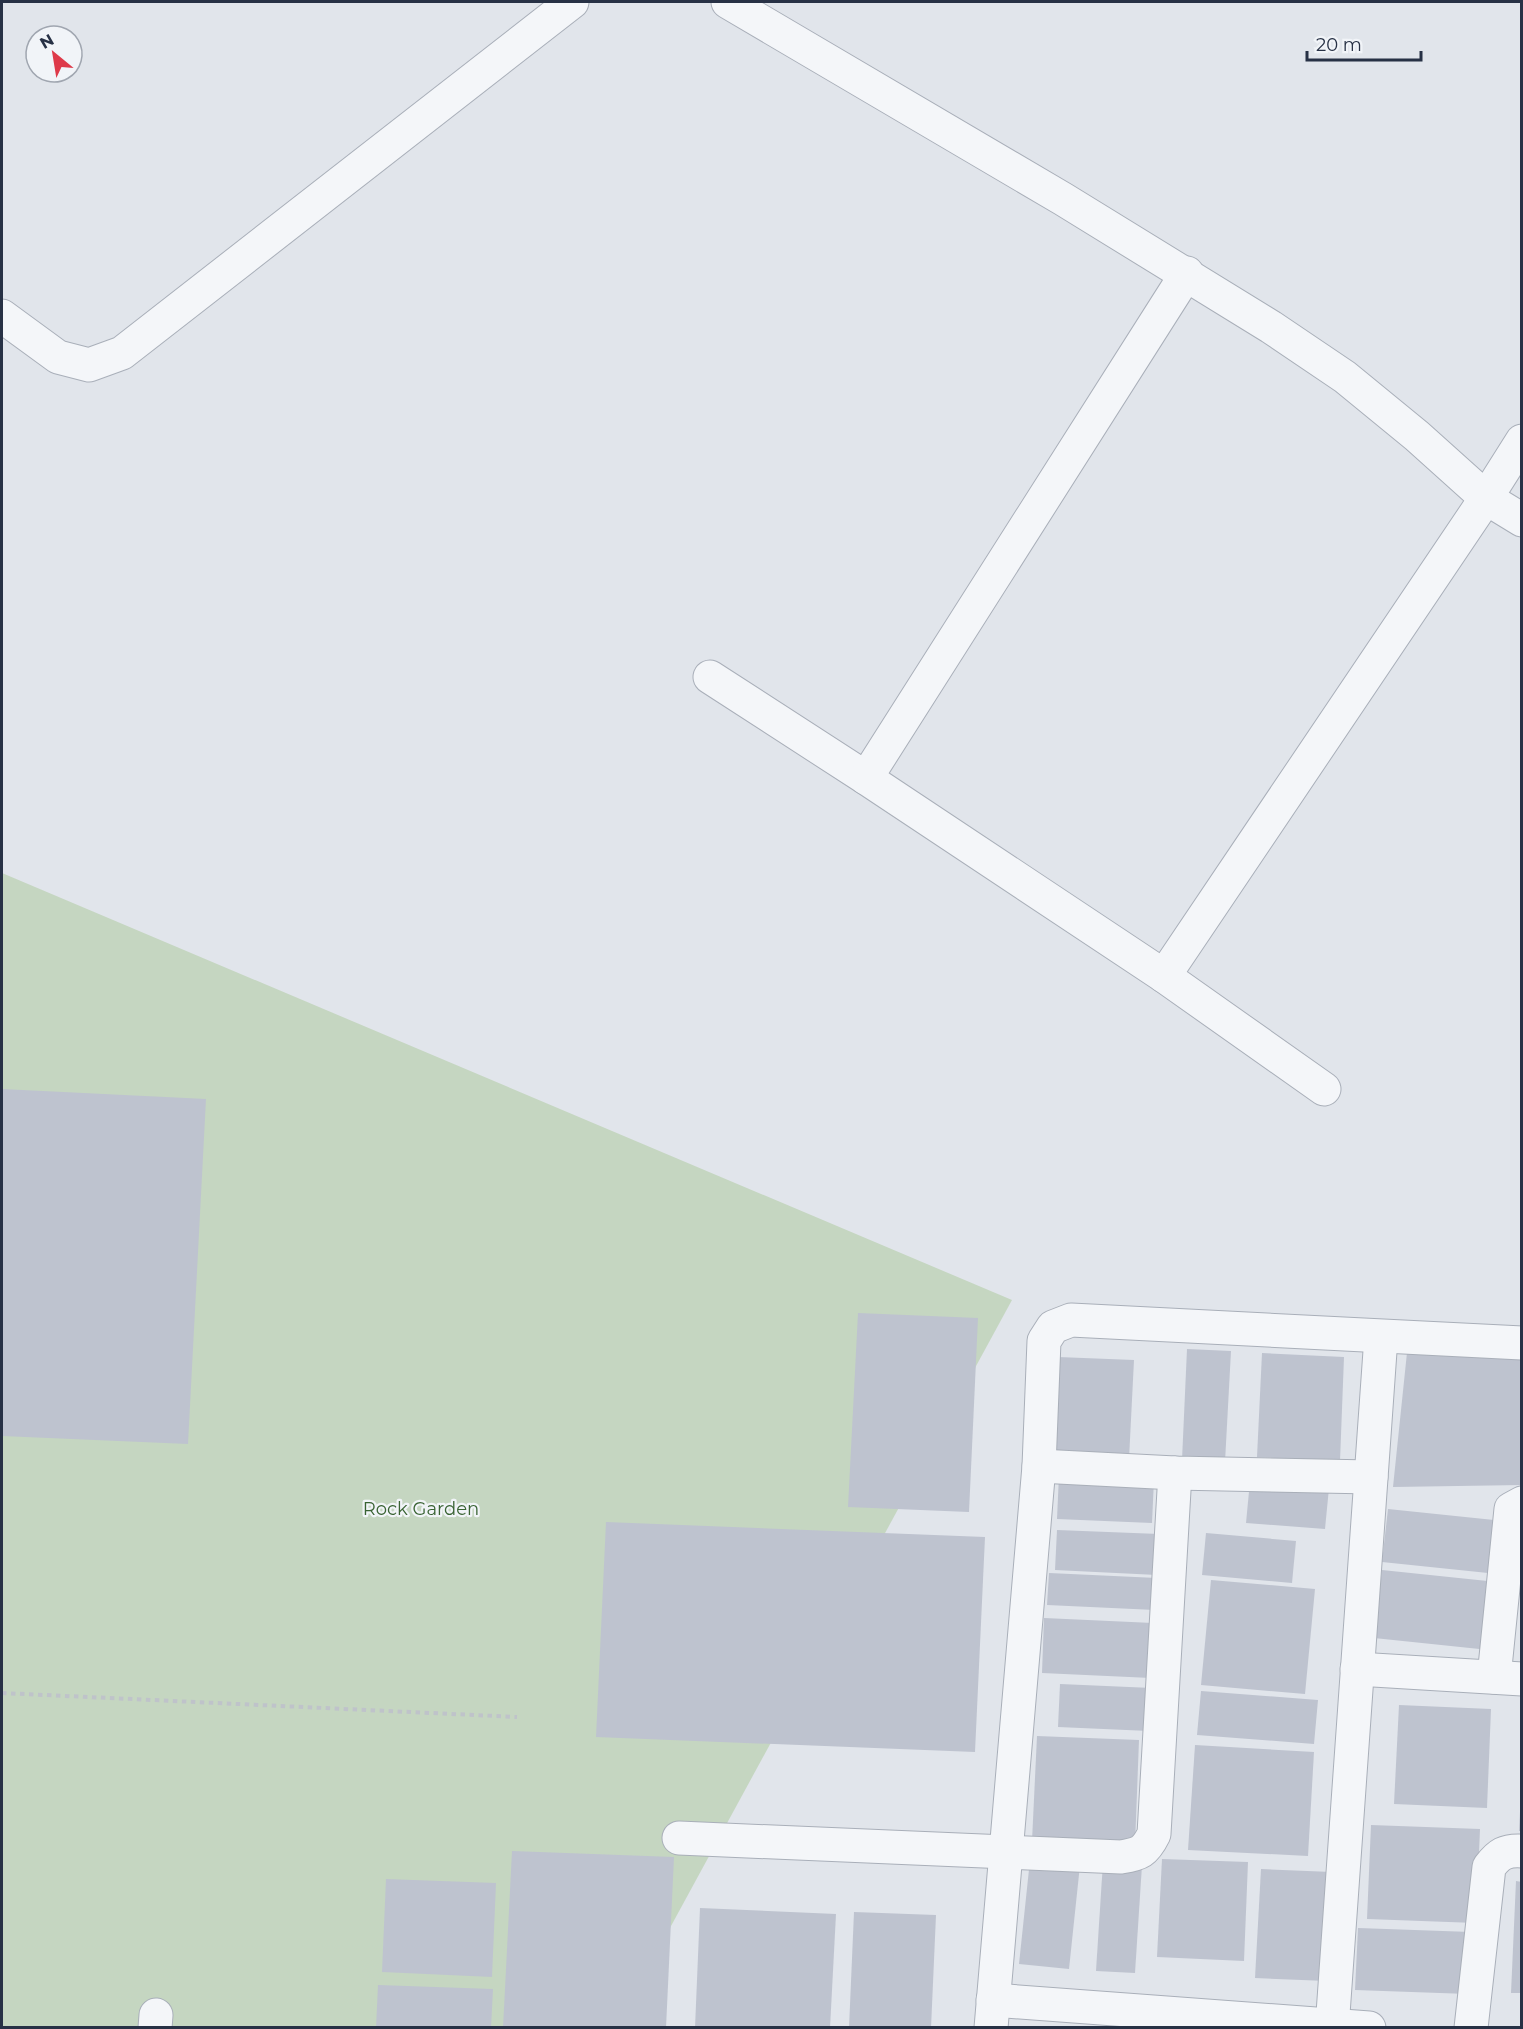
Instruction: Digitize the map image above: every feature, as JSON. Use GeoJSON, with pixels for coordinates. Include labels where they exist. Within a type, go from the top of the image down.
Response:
{"type":"FeatureCollection","features":[{"type":"Feature","properties":{"kind":"street"},"geometry":{"type":"LineString","coordinates":[[2,316],[58,357],[89,364],[122,353],[572,2]]}},
{"type":"Feature","properties":{"kind":"street"},"geometry":{"type":"LineString","coordinates":[[728,2],[1187,273],[1345,377],[1486,498],[1521,520]]}},
{"type":"Feature","properties":{"kind":"street"},"geometry":{"type":"LineString","coordinates":[[866,777],[1187,273]]}},
{"type":"Feature","properties":{"kind":"street"},"geometry":{"type":"LineString","coordinates":[[1164,976],[1486,498],[1521,441]]}},
{"type":"Feature","properties":{"kind":"street"},"geometry":{"type":"LineString","coordinates":[[710,677],[866,777],[1164,976],[1324,1089]]}},
{"type":"Feature","properties":{"kind":"street"},"geometry":{"type":"LineString","coordinates":[[1369,2028],[992,2014],[1040,1466],[1044,1341],[1053,1327],[1071,1320],[1521,1343]]}},
{"type":"Feature","properties":{"kind":"street"},"geometry":{"type":"LineString","coordinates":[[1332,2026],[1381,1337]]}},
{"type":"Feature","properties":{"kind":"street"},"geometry":{"type":"LineString","coordinates":[[1040,1466],[1175,1473],[1371,1477]]}},
{"type":"Feature","properties":{"kind":"street"},"geometry":{"type":"LineString","coordinates":[[679,1838],[1006,1853],[1121,1857],[1137,1855],[1147,1847],[1154,1834],[1175,1473]]}},
{"type":"Feature","properties":{"kind":"street"},"geometry":{"type":"LineString","coordinates":[[1357,1669],[1508,1678],[1511,1509],[1521,1503]]}},
{"type":"Feature","properties":{"kind":"street"},"geometry":{"type":"LineString","coordinates":[[1471,2028],[1490,1867],[1498,1855],[1509,1850],[1521,1851]]}},
{"type":"Feature","properties":{"kind":"path"},"geometry":{"type":"LineString","coordinates":[[2,1693],[517,1717]]}},
{"type":"Feature","properties":{"kind":"green space","name":"Rock Garden"},"geometry":{"type":"Polygon","coordinates":[[[2,873],[1012,1300],[616,2027],[2,2027],[2,873]]]}},
{"type":"Feature","properties":{"kind":"building"},"geometry":{"type":"Polygon","coordinates":[[[2,1089],[206,1099],[188,1444],[2,1436],[2,1089]]]}},
{"type":"Feature","properties":{"kind":"building"},"geometry":{"type":"Polygon","coordinates":[[[858,1313],[978,1318],[969,1512],[848,1507],[858,1313]]]}},
{"type":"Feature","properties":{"kind":"building"},"geometry":{"type":"Polygon","coordinates":[[[1408,1343],[1522,1355],[1522,1485],[1393,1487],[1408,1343]]]}},
{"type":"Feature","properties":{"kind":"building"},"geometry":{"type":"Polygon","coordinates":[[[1187,1349],[1231,1351],[1225,1462],[1182,1460],[1187,1349]]]}},
{"type":"Feature","properties":{"kind":"building"},"geometry":{"type":"Polygon","coordinates":[[[1262,1353],[1344,1357],[1340,1461],[1257,1457],[1262,1353]]]}},
{"type":"Feature","properties":{"kind":"building"},"geometry":{"type":"Polygon","coordinates":[[[1058,1357],[1134,1360],[1129,1459],[1053,1456],[1058,1357]]]}},
{"type":"Feature","properties":{"kind":"building"},"geometry":{"type":"Polygon","coordinates":[[[1059,1475],[1154,1479],[1152,1523],[1057,1519],[1059,1475]]]}},
{"type":"Feature","properties":{"kind":"building"},"geometry":{"type":"Polygon","coordinates":[[[1250,1481],[1329,1488],[1325,1529],[1246,1523],[1250,1481]]]}},
{"type":"Feature","properties":{"kind":"building"},"geometry":{"type":"Polygon","coordinates":[[[1388,1509],[1494,1520],[1488,1573],[1382,1562],[1388,1509]]]}},
{"type":"Feature","properties":{"kind":"building"},"geometry":{"type":"Polygon","coordinates":[[[606,1522],[985,1537],[975,1752],[596,1737],[606,1522]]]}},
{"type":"Feature","properties":{"kind":"building"},"geometry":{"type":"Polygon","coordinates":[[[1057,1530],[1159,1534],[1157,1575],[1055,1570],[1057,1530]]]}},
{"type":"Feature","properties":{"kind":"building"},"geometry":{"type":"Polygon","coordinates":[[[1206,1533],[1296,1541],[1292,1583],[1202,1575],[1206,1533]]]}},
{"type":"Feature","properties":{"kind":"building"},"geometry":{"type":"Polygon","coordinates":[[[1382,1570],[1497,1582],[1489,1650],[1374,1638],[1382,1570]]]}},
{"type":"Feature","properties":{"kind":"building"},"geometry":{"type":"Polygon","coordinates":[[[1049,1573],[1157,1578],[1155,1610],[1047,1605],[1049,1573]]]}},
{"type":"Feature","properties":{"kind":"building"},"geometry":{"type":"Polygon","coordinates":[[[1211,1580],[1315,1589],[1305,1694],[1201,1685],[1211,1580]]]}},
{"type":"Feature","properties":{"kind":"building"},"geometry":{"type":"Polygon","coordinates":[[[1044,1618],[1153,1623],[1151,1678],[1042,1673],[1044,1618]]]}},
{"type":"Feature","properties":{"kind":"building"},"geometry":{"type":"Polygon","coordinates":[[[1060,1684],[1152,1688],[1149,1731],[1058,1727],[1060,1684]]]}},
{"type":"Feature","properties":{"kind":"building"},"geometry":{"type":"Polygon","coordinates":[[[1201,1691],[1318,1700],[1314,1744],[1197,1735],[1201,1691]]]}},
{"type":"Feature","properties":{"kind":"building"},"geometry":{"type":"Polygon","coordinates":[[[1399,1705],[1491,1709],[1487,1808],[1394,1804],[1399,1705]]]}},
{"type":"Feature","properties":{"kind":"building"},"geometry":{"type":"Polygon","coordinates":[[[1037,1736],[1139,1740],[1135,1845],[1032,1841],[1037,1736]]]}},
{"type":"Feature","properties":{"kind":"building"},"geometry":{"type":"Polygon","coordinates":[[[1195,1745],[1314,1752],[1308,1856],[1188,1850],[1195,1745]]]}},
{"type":"Feature","properties":{"kind":"building"},"geometry":{"type":"Polygon","coordinates":[[[1520,1812],[1522,1813],[1522,1831],[1519,1831],[1520,1812]]]}},
{"type":"Feature","properties":{"kind":"building"},"geometry":{"type":"Polygon","coordinates":[[[1371,1825],[1480,1829],[1476,1923],[1367,1919],[1371,1825]]]}},
{"type":"Feature","properties":{"kind":"building"},"geometry":{"type":"Polygon","coordinates":[[[512,1851],[674,1857],[666,2028],[503,2028],[512,1851]]]}},
{"type":"Feature","properties":{"kind":"building"},"geometry":{"type":"Polygon","coordinates":[[[1162,1859],[1248,1862],[1244,1961],[1157,1957],[1162,1859]]]}},
{"type":"Feature","properties":{"kind":"building"},"geometry":{"type":"Polygon","coordinates":[[[1030,1860],[1080,1865],[1069,1969],[1019,1964],[1030,1860]]]}},
{"type":"Feature","properties":{"kind":"building"},"geometry":{"type":"Polygon","coordinates":[[[1103,1862],[1142,1865],[1135,1973],[1096,1971],[1103,1862]]]}},
{"type":"Feature","properties":{"kind":"building"},"geometry":{"type":"Polygon","coordinates":[[[1261,1869],[1332,1872],[1327,1981],[1255,1978],[1261,1869]]]}},
{"type":"Feature","properties":{"kind":"building"},"geometry":{"type":"Polygon","coordinates":[[[386,1879],[496,1883],[492,1977],[382,1972],[386,1879]]]}},
{"type":"Feature","properties":{"kind":"building"},"geometry":{"type":"Polygon","coordinates":[[[1516,1881],[1522,1882],[1522,1993],[1511,1993],[1516,1881]]]}},
{"type":"Feature","properties":{"kind":"building"},"geometry":{"type":"Polygon","coordinates":[[[700,1908],[836,1914],[830,2028],[695,2028],[700,1908]]]}},
{"type":"Feature","properties":{"kind":"building"},"geometry":{"type":"Polygon","coordinates":[[[854,1912],[936,1915],[931,2028],[849,2028],[854,1912]]]}},
{"type":"Feature","properties":{"kind":"building"},"geometry":{"type":"Polygon","coordinates":[[[1358,1928],[1471,1932],[1468,1994],[1355,1990],[1358,1928]]]}},
{"type":"Feature","properties":{"kind":"building"},"geometry":{"type":"Polygon","coordinates":[[[378,1985],[493,1989],[491,2028],[376,2028],[378,1985]]]}}]}
